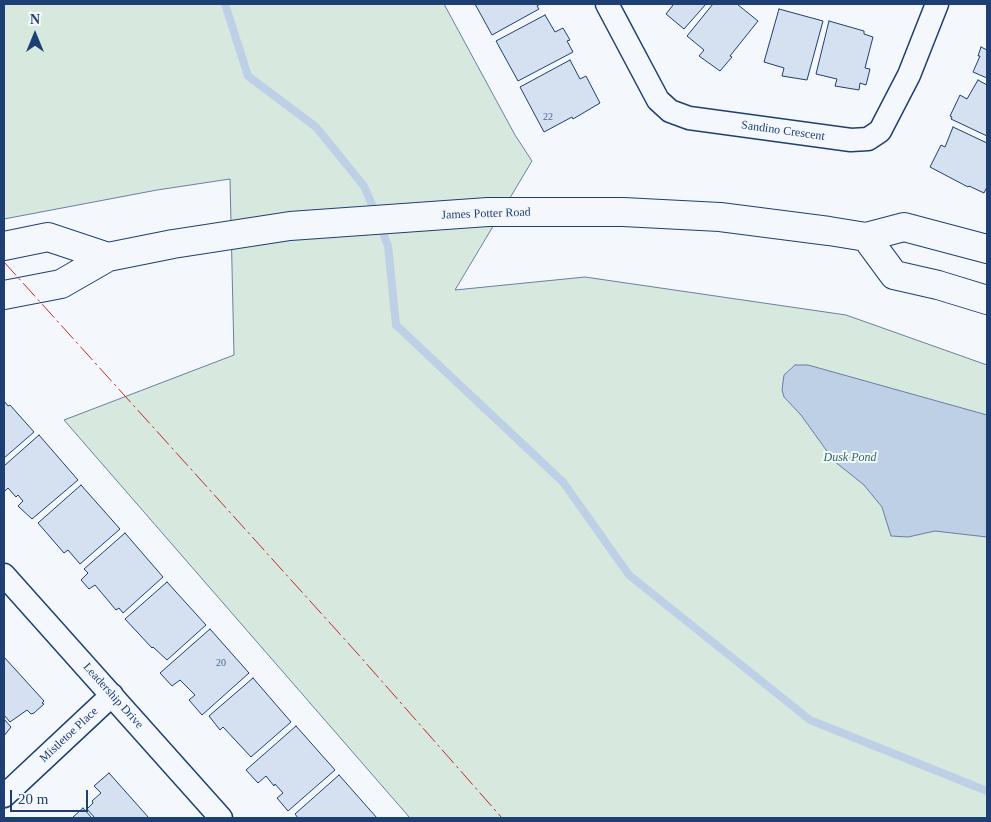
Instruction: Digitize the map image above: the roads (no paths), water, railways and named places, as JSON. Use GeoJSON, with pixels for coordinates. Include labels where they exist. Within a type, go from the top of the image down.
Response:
{"type":"FeatureCollection","features":[{"type":"Feature","properties":{"kind":"main road","name":"James Potter Road"},"geometry":{"type":"LineString","coordinates":[[4,295],[61,284],[108,257],[234,234],[290,226],[488,212],[623,212],[720,217],[830,230],[866,237],[904,227],[987,249]]}},
{"type":"Feature","properties":{"kind":"main road","name":"James Potter Road"},"geometry":{"type":"LineString","coordinates":[[4,246],[48,237],[108,257]]}},
{"type":"Feature","properties":{"kind":"main road"},"geometry":{"type":"LineString","coordinates":[[866,237],[894,274],[987,300]]}},
{"type":"Feature","properties":{"kind":"street","name":"Sandino Crescent"},"geometry":{"type":"LineString","coordinates":[[607,4],[658,100],[670,111],[689,118],[851,140],[868,138],[880,131],[909,75],[937,4]]}},
{"type":"Feature","properties":{"kind":"street","name":"Leadership Drive"},"geometry":{"type":"LineString","coordinates":[[4,575],[221,818]]}},
{"type":"Feature","properties":{"kind":"street","name":"Mistletoe Place"},"geometry":{"type":"LineString","coordinates":[[4,796],[112,695]]}},
{"type":"Feature","properties":{"kind":"water"},"geometry":{"type":"Polygon","coordinates":[[[795,365],[808,365],[987,415],[987,537],[935,531],[908,537],[891,536],[882,507],[864,485],[834,461],[801,415],[784,397],[782,390],[784,375],[795,365]]]}},
{"type":"Feature","properties":{"kind":"waterway"},"geometry":{"type":"LineString","coordinates":[[225,4],[248,76],[316,127],[364,186],[376,214]]}},
{"type":"Feature","properties":{"kind":"waterway"},"geometry":{"type":"LineString","coordinates":[[380,225],[388,246],[396,325],[563,482],[629,575],[810,720],[987,791]]}},
{"type":"Feature","properties":{"kind":"park label","name":"Dusk Pond"},"geometry":{"type":"Point","coordinates":[850,458]}}]}
